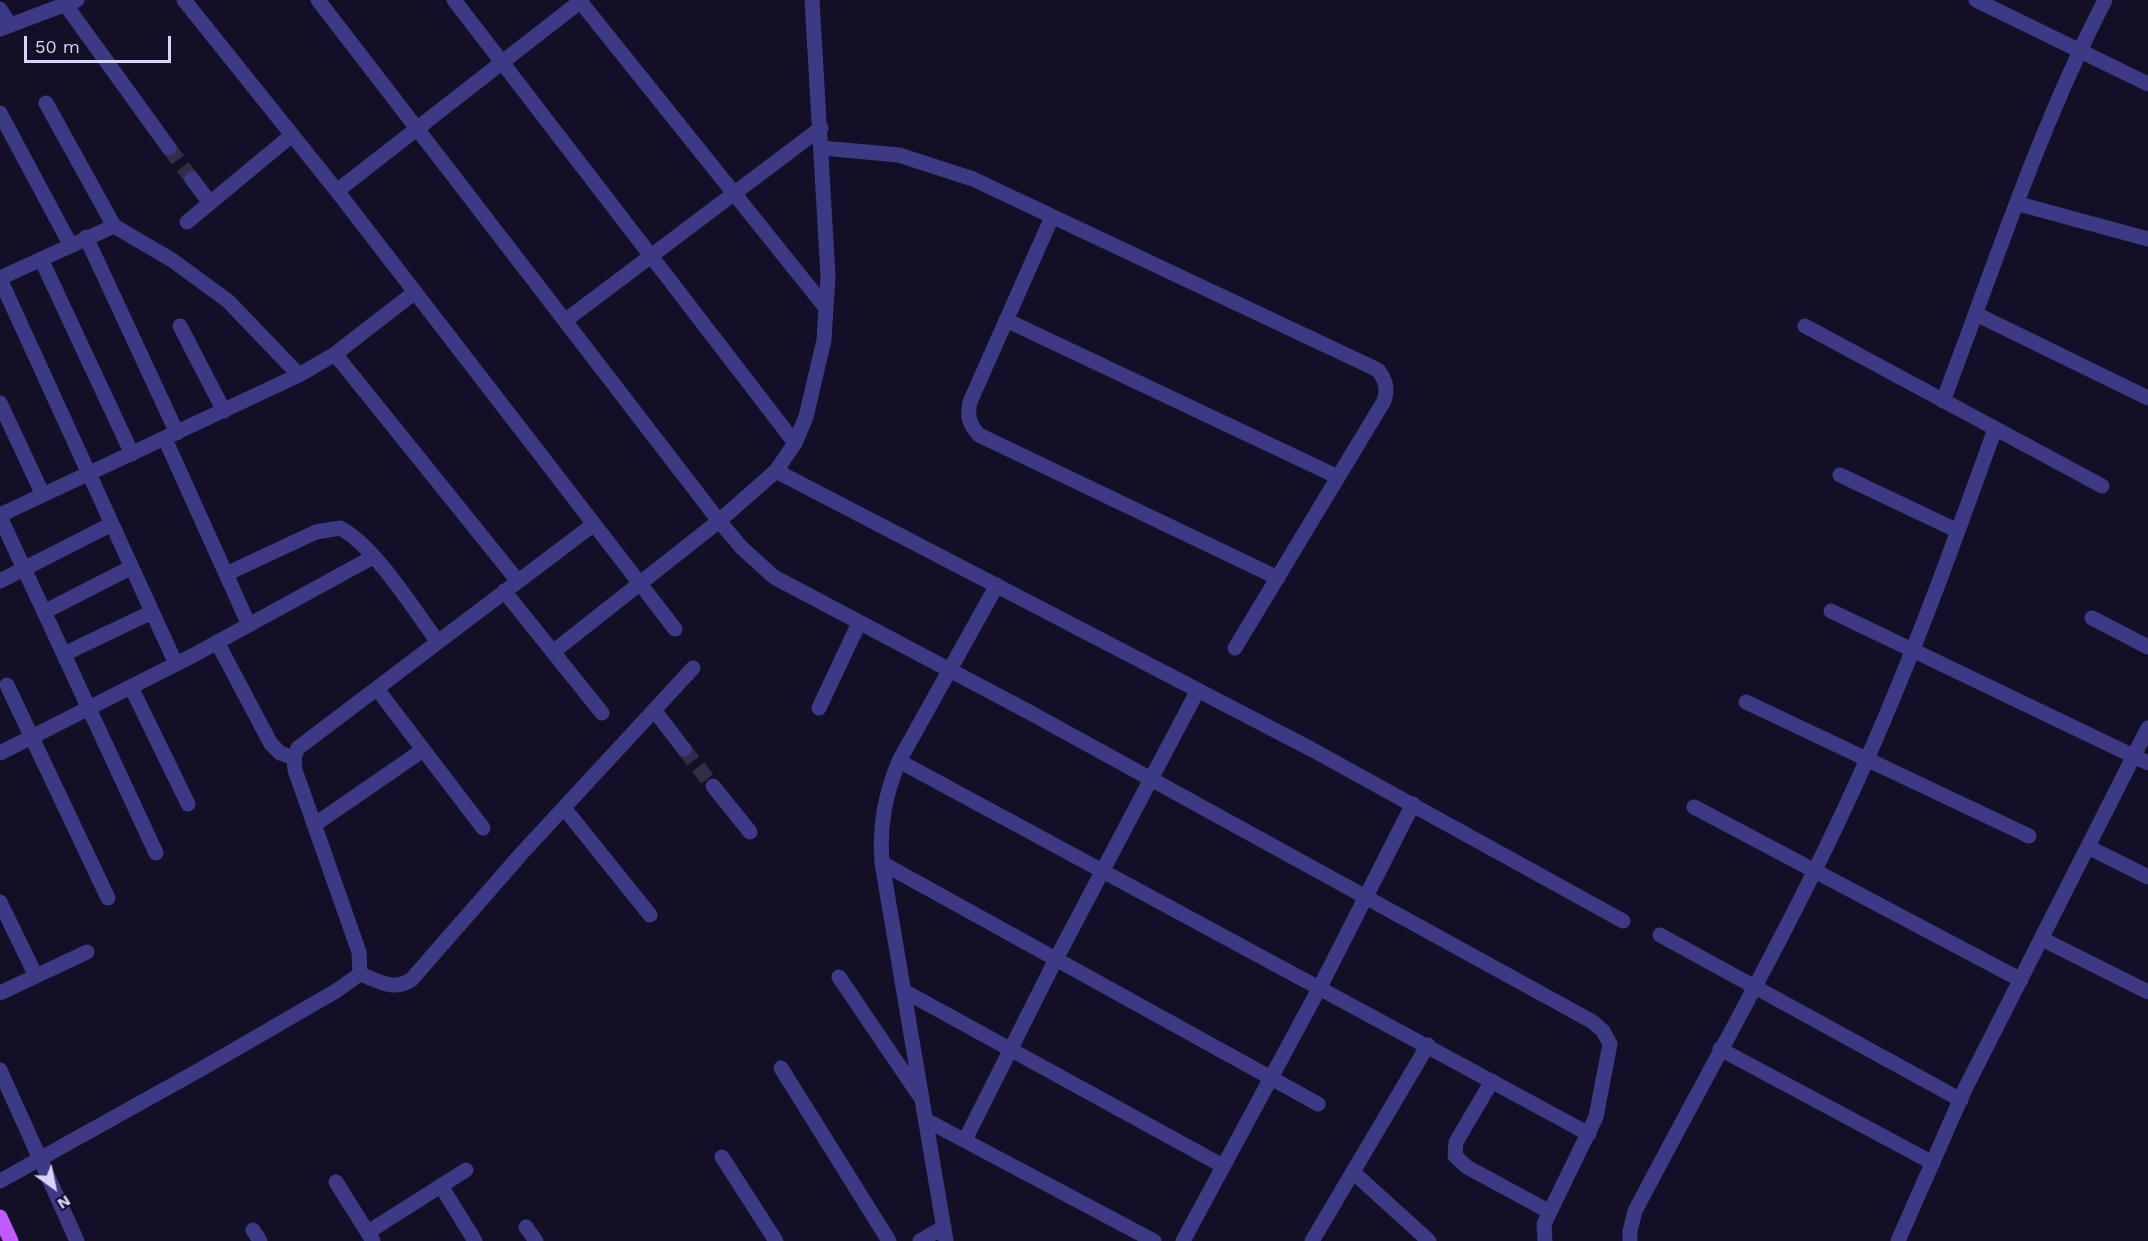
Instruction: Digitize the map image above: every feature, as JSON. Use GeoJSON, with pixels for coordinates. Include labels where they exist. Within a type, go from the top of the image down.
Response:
{"type":"FeatureCollection","features":[{"type":"Feature","properties":{"kind":"main road"},"geometry":{"type":"LineString","coordinates":[[0,1217],[11,1241]]}},
{"type":"Feature","properties":{"kind":"street"},"geometry":{"type":"LineString","coordinates":[[184,0],[338,191],[675,629]]}},
{"type":"Feature","properties":{"kind":"street"},"geometry":{"type":"LineString","coordinates":[[318,0],[719,521],[742,548],[774,577],[1366,897],[1593,1022],[1603,1031],[1610,1044],[1596,1117],[1544,1224],[1545,1241]]}},
{"type":"Feature","properties":{"kind":"street"},"geometry":{"type":"LineString","coordinates":[[453,0],[795,443]]}},
{"type":"Feature","properties":{"kind":"street"},"geometry":{"type":"LineString","coordinates":[[553,652],[719,521],[777,471],[795,443],[815,384],[824,340],[828,276],[812,0]]}},
{"type":"Feature","properties":{"kind":"street"},"geometry":{"type":"LineString","coordinates":[[1976,0],[2148,84]]}},
{"type":"Feature","properties":{"kind":"street"},"geometry":{"type":"LineString","coordinates":[[1943,401],[2019,204],[2038,148],[2080,50],[2105,0]]}},
{"type":"Feature","properties":{"kind":"street"},"geometry":{"type":"LineString","coordinates":[[338,191],[580,1],[826,308]]}},
{"type":"Feature","properties":{"kind":"street"},"geometry":{"type":"LineString","coordinates":[[0,9],[5,27],[71,2],[169,148]]}},
{"type":"Feature","properties":{"kind":"street"},"geometry":{"type":"LineString","coordinates":[[46,103],[114,226],[172,260],[228,301],[299,375]]}},
{"type":"Feature","properties":{"kind":"street"},"geometry":{"type":"LineString","coordinates":[[0,113],[70,244]]}},
{"type":"Feature","properties":{"kind":"street"},"geometry":{"type":"LineString","coordinates":[[566,320],[821,128]]}},
{"type":"Feature","properties":{"kind":"street"},"geometry":{"type":"LineString","coordinates":[[187,222],[292,135]]}},
{"type":"Feature","properties":{"kind":"street"},"geometry":{"type":"LineString","coordinates":[[822,148],[878,151],[942,167],[1378,370],[1385,379],[1388,390],[1384,401],[1235,648]]}},
{"type":"Feature","properties":{"kind":"street"},"geometry":{"type":"LineString","coordinates":[[192,179],[210,203]]}},
{"type":"Feature","properties":{"kind":"street"},"geometry":{"type":"LineString","coordinates":[[2019,204],[2148,238]]}},
{"type":"Feature","properties":{"kind":"street"},"geometry":{"type":"LineString","coordinates":[[1052,217],[970,402],[968,414],[970,425],[979,435],[1278,578]]}},
{"type":"Feature","properties":{"kind":"street"},"geometry":{"type":"LineString","coordinates":[[114,226],[70,244],[0,279],[110,525],[176,664]]}},
{"type":"Feature","properties":{"kind":"street"},"geometry":{"type":"LineString","coordinates":[[86,237],[249,625]]}},
{"type":"Feature","properties":{"kind":"street"},"geometry":{"type":"LineString","coordinates":[[41,259],[132,454]]}},
{"type":"Feature","properties":{"kind":"street"},"geometry":{"type":"LineString","coordinates":[[156,853],[0,516],[299,375],[335,354],[415,292]]}},
{"type":"Feature","properties":{"kind":"street"},"geometry":{"type":"LineString","coordinates":[[1976,314],[2148,398]]}},
{"type":"Feature","properties":{"kind":"street"},"geometry":{"type":"LineString","coordinates":[[1006,320],[1338,477]]}},
{"type":"Feature","properties":{"kind":"street"},"geometry":{"type":"LineString","coordinates":[[180,326],[224,411]]}},
{"type":"Feature","properties":{"kind":"street"},"geometry":{"type":"LineString","coordinates":[[1805,326],[2102,486]]}},
{"type":"Feature","properties":{"kind":"street"},"geometry":{"type":"LineString","coordinates":[[335,354],[517,580]]}},
{"type":"Feature","properties":{"kind":"street"},"geometry":{"type":"LineString","coordinates":[[0,403],[43,495]]}},
{"type":"Feature","properties":{"kind":"street"},"geometry":{"type":"LineString","coordinates":[[1630,1241],[1635,1210],[1755,986],[1867,760],[1913,650],[1995,429]]}},
{"type":"Feature","properties":{"kind":"street"},"geometry":{"type":"LineString","coordinates":[[777,471],[1413,804],[1623,921]]}},
{"type":"Feature","properties":{"kind":"street"},"geometry":{"type":"LineString","coordinates":[[1840,475],[1958,531]]}},
{"type":"Feature","properties":{"kind":"street"},"geometry":{"type":"LineString","coordinates":[[360,974],[359,952],[301,791],[294,758],[298,748],[517,580],[594,524]]}},
{"type":"Feature","properties":{"kind":"street"},"geometry":{"type":"LineString","coordinates":[[0,581],[110,525]]}},
{"type":"Feature","properties":{"kind":"street"},"geometry":{"type":"LineString","coordinates":[[226,574],[328,528],[340,528],[350,533],[373,557],[438,642]]}},
{"type":"Feature","properties":{"kind":"street"},"geometry":{"type":"LineString","coordinates":[[0,753],[218,642],[373,557]]}},
{"type":"Feature","properties":{"kind":"street"},"geometry":{"type":"LineString","coordinates":[[44,612],[130,568]]}},
{"type":"Feature","properties":{"kind":"street"},"geometry":{"type":"LineString","coordinates":[[920,1241],[945,1234],[882,863],[880,839],[883,813],[888,789],[899,761],[997,585]]}},
{"type":"Feature","properties":{"kind":"street"},"geometry":{"type":"LineString","coordinates":[[504,591],[602,713]]}},
{"type":"Feature","properties":{"kind":"street"},"geometry":{"type":"LineString","coordinates":[[1831,611],[2141,759]]}},
{"type":"Feature","properties":{"kind":"street"},"geometry":{"type":"LineString","coordinates":[[64,654],[152,612]]}},
{"type":"Feature","properties":{"kind":"street"},"geometry":{"type":"LineString","coordinates":[[2092,618],[2148,646]]}},
{"type":"Feature","properties":{"kind":"street"},"geometry":{"type":"LineString","coordinates":[[819,708],[859,623]]}},
{"type":"Feature","properties":{"kind":"street"},"geometry":{"type":"LineString","coordinates":[[218,642],[271,744],[280,753],[294,758]]}},
{"type":"Feature","properties":{"kind":"street"},"geometry":{"type":"LineString","coordinates":[[360,974],[394,987],[404,985],[412,979],[564,807],[693,668]]}},
{"type":"Feature","properties":{"kind":"street"},"geometry":{"type":"LineString","coordinates":[[7,685],[108,898]]}},
{"type":"Feature","properties":{"kind":"street"},"geometry":{"type":"LineString","coordinates":[[131,687],[188,804]]}},
{"type":"Feature","properties":{"kind":"street"},"geometry":{"type":"LineString","coordinates":[[377,689],[483,828]]}},
{"type":"Feature","properties":{"kind":"street"},"geometry":{"type":"LineString","coordinates":[[965,1140],[1055,961],[1198,690]]}},
{"type":"Feature","properties":{"kind":"street"},"geometry":{"type":"LineString","coordinates":[[1746,702],[2029,836]]}},
{"type":"Feature","properties":{"kind":"street"},"geometry":{"type":"LineString","coordinates":[[654,710],[684,749]]}},
{"type":"Feature","properties":{"kind":"street"},"geometry":{"type":"LineString","coordinates":[[1898,1241],[1961,1100],[2088,847],[2141,759],[2148,728]]}},
{"type":"Feature","properties":{"kind":"street"},"geometry":{"type":"LineString","coordinates":[[314,825],[423,750]]}},
{"type":"Feature","properties":{"kind":"street"},"geometry":{"type":"LineString","coordinates":[[899,761],[1589,1134]]}},
{"type":"Feature","properties":{"kind":"street"},"geometry":{"type":"LineString","coordinates":[[713,786],[750,832]]}},
{"type":"Feature","properties":{"kind":"street"},"geometry":{"type":"LineString","coordinates":[[1183,1241],[1320,987],[1413,804]]}},
{"type":"Feature","properties":{"kind":"street"},"geometry":{"type":"LineString","coordinates":[[564,807],[650,915]]}},
{"type":"Feature","properties":{"kind":"street"},"geometry":{"type":"LineString","coordinates":[[1694,807],[2021,980]]}},
{"type":"Feature","properties":{"kind":"street"},"geometry":{"type":"LineString","coordinates":[[2088,847],[2148,877]]}},
{"type":"Feature","properties":{"kind":"street"},"geometry":{"type":"LineString","coordinates":[[882,863],[1055,961],[1318,1104]]}},
{"type":"Feature","properties":{"kind":"street"},"geometry":{"type":"LineString","coordinates":[[0,902],[36,976]]}},
{"type":"Feature","properties":{"kind":"street"},"geometry":{"type":"LineString","coordinates":[[1660,935],[1961,1100]]}},
{"type":"Feature","properties":{"kind":"street"},"geometry":{"type":"LineString","coordinates":[[2042,939],[2148,992]]}},
{"type":"Feature","properties":{"kind":"street"},"geometry":{"type":"LineString","coordinates":[[0,993],[87,952]]}},
{"type":"Feature","properties":{"kind":"street"},"geometry":{"type":"LineString","coordinates":[[0,1181],[224,1056],[336,991],[360,974]]}},
{"type":"Feature","properties":{"kind":"street"},"geometry":{"type":"LineString","coordinates":[[839,977],[922,1100]]}},
{"type":"Feature","properties":{"kind":"street"},"geometry":{"type":"LineString","coordinates":[[904,991],[1011,1047],[1223,1166]]}},
{"type":"Feature","properties":{"kind":"street"},"geometry":{"type":"LineString","coordinates":[[1312,1241],[1428,1046]]}},
{"type":"Feature","properties":{"kind":"street"},"geometry":{"type":"LineString","coordinates":[[1720,1049],[1933,1162]]}},
{"type":"Feature","properties":{"kind":"street"},"geometry":{"type":"LineString","coordinates":[[781,1068],[890,1241]]}},
{"type":"Feature","properties":{"kind":"street"},"geometry":{"type":"LineString","coordinates":[[0,1070],[77,1241]]}},
{"type":"Feature","properties":{"kind":"street"},"geometry":{"type":"LineString","coordinates":[[1492,1081],[1455,1142],[1455,1156],[1467,1167],[1550,1212]]}},
{"type":"Feature","properties":{"kind":"street"},"geometry":{"type":"LineString","coordinates":[[926,1120],[1154,1241]]}},
{"type":"Feature","properties":{"kind":"street"},"geometry":{"type":"LineString","coordinates":[[722,1157],[776,1241]]}},
{"type":"Feature","properties":{"kind":"street"},"geometry":{"type":"LineString","coordinates":[[336,1182],[370,1236],[466,1170]]}},
{"type":"Feature","properties":{"kind":"street"},"geometry":{"type":"LineString","coordinates":[[1353,1172],[1429,1241]]}},
{"type":"Feature","properties":{"kind":"street"},"geometry":{"type":"LineString","coordinates":[[441,1186],[475,1241]]}},
{"type":"Feature","properties":{"kind":"street"},"geometry":{"type":"LineString","coordinates":[[526,1227],[536,1241]]}},
{"type":"Feature","properties":{"kind":"tunnel"},"geometry":{"type":"LineString","coordinates":[[169,148],[192,179]]}},
{"type":"Feature","properties":{"kind":"tunnel"},"geometry":{"type":"LineString","coordinates":[[684,749],[713,786]]}}]}
